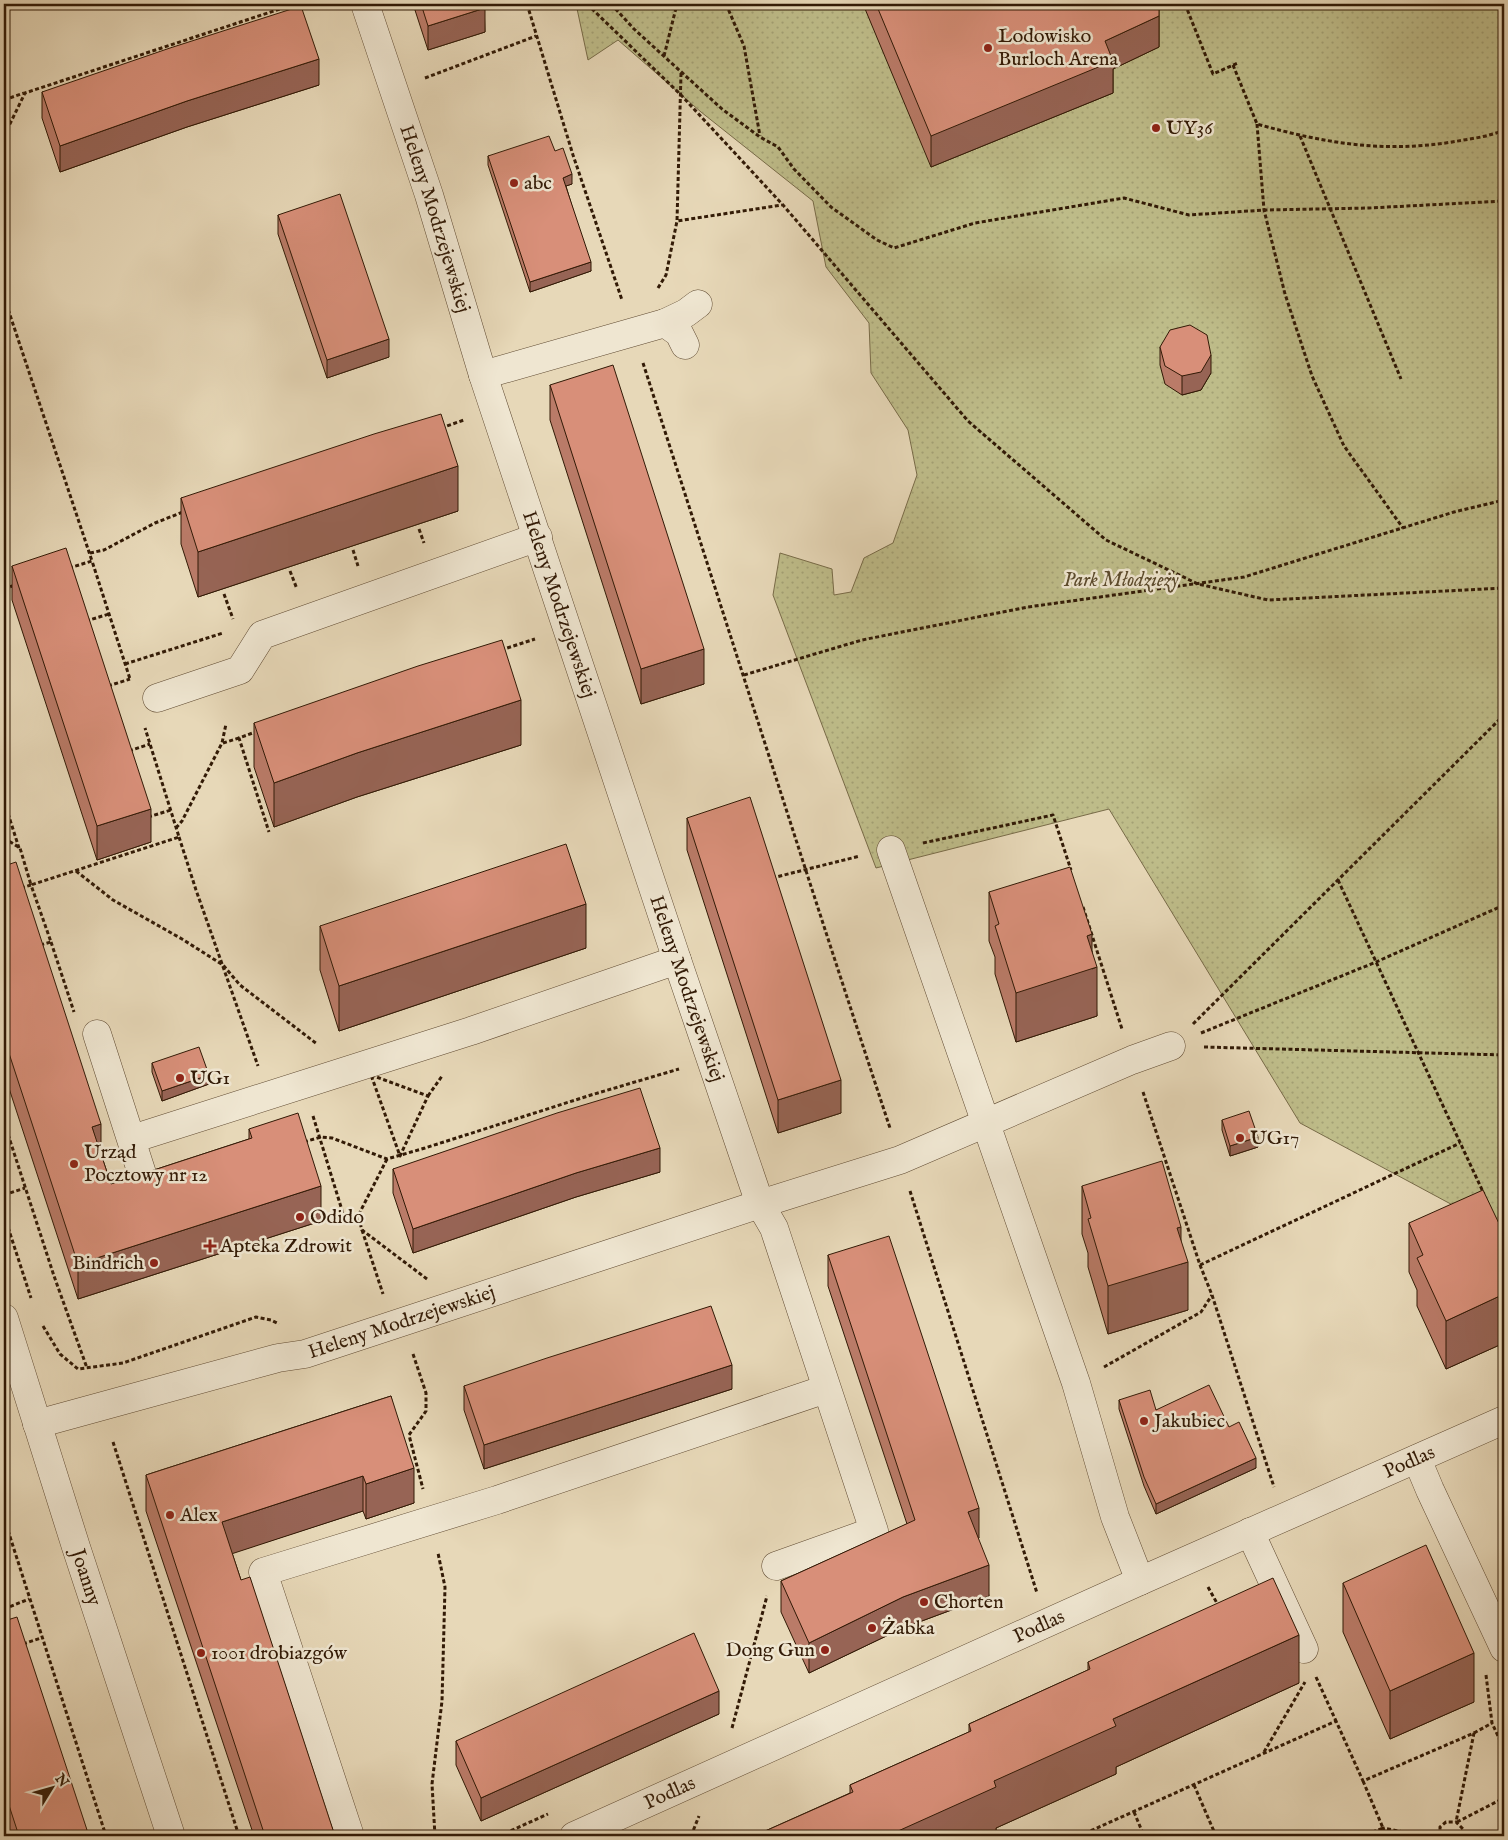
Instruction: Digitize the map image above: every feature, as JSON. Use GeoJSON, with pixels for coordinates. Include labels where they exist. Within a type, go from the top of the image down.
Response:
{"type":"FeatureCollection","features":[{"type":"Feature","properties":{"kind":"street","name":"Heleny Modrzejewskiej"},"geometry":{"type":"LineString","coordinates":[[365,4],[429,195],[483,375],[677,960],[760,1204],[774,1228],[874,1531],[776,1566]]}},
{"type":"Feature","properties":{"kind":"street"},"geometry":{"type":"LineString","coordinates":[[483,375],[665,323],[686,313],[698,304]]}},
{"type":"Feature","properties":{"kind":"street"},"geometry":{"type":"LineString","coordinates":[[665,323],[679,333],[685,345]]}},
{"type":"Feature","properties":{"kind":"street"},"geometry":{"type":"LineString","coordinates":[[157,698],[240,670],[262,635],[538,537]]}},
{"type":"Feature","properties":{"kind":"street"},"geometry":{"type":"LineString","coordinates":[[891,850],[1076,1383],[1115,1516],[1140,1580]]}},
{"type":"Feature","properties":{"kind":"street"},"geometry":{"type":"LineString","coordinates":[[132,1139],[471,1032],[677,960]]}},
{"type":"Feature","properties":{"kind":"street"},"geometry":{"type":"LineString","coordinates":[[87,1027],[132,1139],[146,1186]]}},
{"type":"Feature","properties":{"kind":"street","name":"Heleny Modrzejewskiej"},"geometry":{"type":"LineString","coordinates":[[37,1424],[278,1358],[305,1354],[760,1204],[900,1160],[1132,1060],[1171,1046]]}},
{"type":"Feature","properties":{"kind":"street","name":"Joanny"},"geometry":{"type":"LineString","coordinates":[[4,1318],[171,1836]]}},
{"type":"Feature","properties":{"kind":"street"},"geometry":{"type":"LineString","coordinates":[[350,1836],[263,1572],[497,1500],[826,1389]]}},
{"type":"Feature","properties":{"kind":"street","name":"Podlas"},"geometry":{"type":"LineString","coordinates":[[574,1836],[1140,1580],[1504,1420]]}},
{"type":"Feature","properties":{"kind":"street"},"geometry":{"type":"LineString","coordinates":[[1417,1459],[1504,1648]]}},
{"type":"Feature","properties":{"kind":"street"},"geometry":{"type":"LineString","coordinates":[[1250,1532],[1309,1659]]}},
{"type":"Feature","properties":{"kind":"path"},"geometry":{"type":"LineString","coordinates":[[4,100],[295,4]]}},
{"type":"Feature","properties":{"kind":"path"},"geometry":{"type":"LineString","coordinates":[[527,4],[1038,1593]]}},
{"type":"Feature","properties":{"kind":"path"},"geometry":{"type":"LineString","coordinates":[[586,4],[681,95],[783,205],[968,421],[1106,540],[1198,584],[1268,600],[1504,588]]}},
{"type":"Feature","properties":{"kind":"path"},"geometry":{"type":"LineString","coordinates":[[610,4],[634,30],[722,109],[778,147],[794,169],[831,207],[877,240],[894,248],[975,224],[1124,198],[1189,215],[1264,210],[1504,201]]}},
{"type":"Feature","properties":{"kind":"path"},"geometry":{"type":"LineString","coordinates":[[664,56],[677,4]]}},
{"type":"Feature","properties":{"kind":"path"},"geometry":{"type":"LineString","coordinates":[[726,4],[744,46],[760,136]]}},
{"type":"Feature","properties":{"kind":"path"},"geometry":{"type":"LineString","coordinates":[[1185,4],[1213,74],[1238,63]]}},
{"type":"Feature","properties":{"kind":"path"},"geometry":{"type":"LineString","coordinates":[[267,13],[270,20]]}},
{"type":"Feature","properties":{"kind":"path"},"geometry":{"type":"LineString","coordinates":[[204,34],[206,41]]}},
{"type":"Feature","properties":{"kind":"path"},"geometry":{"type":"LineString","coordinates":[[425,78],[536,36]]}},
{"type":"Feature","properties":{"kind":"path"},"geometry":{"type":"LineString","coordinates":[[132,58],[134,65]]}},
{"type":"Feature","properties":{"kind":"path"},"geometry":{"type":"LineString","coordinates":[[1233,65],[1257,124],[1264,210],[1285,294],[1312,376],[1344,446],[1403,528]]}},
{"type":"Feature","properties":{"kind":"path"},"geometry":{"type":"LineString","coordinates":[[666,275],[677,221],[681,73]]}},
{"type":"Feature","properties":{"kind":"path"},"geometry":{"type":"LineString","coordinates":[[66,79],[68,86]]}},
{"type":"Feature","properties":{"kind":"path"},"geometry":{"type":"LineString","coordinates":[[4,136],[25,93]]}},
{"type":"Feature","properties":{"kind":"path"},"geometry":{"type":"LineString","coordinates":[[1257,124],[1300,136],[1371,147],[1406,147],[1467,140],[1504,130]]}},
{"type":"Feature","properties":{"kind":"path"},"geometry":{"type":"LineString","coordinates":[[1300,136],[1401,380]]}},
{"type":"Feature","properties":{"kind":"path"},"geometry":{"type":"LineString","coordinates":[[677,221],[783,205]]}},
{"type":"Feature","properties":{"kind":"path"},"geometry":{"type":"LineString","coordinates":[[4,297],[90,553],[132,688]]}},
{"type":"Feature","properties":{"kind":"path"},"geometry":{"type":"LineString","coordinates":[[437,429],[465,420]]}},
{"type":"Feature","properties":{"kind":"path"},"geometry":{"type":"LineString","coordinates":[[744,675],[880,636],[1028,607],[1244,577],[1454,512],[1504,500]]}},
{"type":"Feature","properties":{"kind":"path"},"geometry":{"type":"LineString","coordinates":[[90,553],[104,550],[155,523],[187,511]]}},
{"type":"Feature","properties":{"kind":"path"},"geometry":{"type":"LineString","coordinates":[[66,569],[92,561]]}},
{"type":"Feature","properties":{"kind":"path"},"geometry":{"type":"LineString","coordinates":[[4,589],[21,583]]}},
{"type":"Feature","properties":{"kind":"path"},"geometry":{"type":"LineString","coordinates":[[224,594],[233,620]]}},
{"type":"Feature","properties":{"kind":"path"},"geometry":{"type":"LineString","coordinates":[[84,622],[109,614]]}},
{"type":"Feature","properties":{"kind":"path"},"geometry":{"type":"LineString","coordinates":[[125,664],[227,632]]}},
{"type":"Feature","properties":{"kind":"path"},"geometry":{"type":"LineString","coordinates":[[499,650],[536,638]]}},
{"type":"Feature","properties":{"kind":"path"},"geometry":{"type":"LineString","coordinates":[[105,687],[130,679]]}},
{"type":"Feature","properties":{"kind":"path"},"geometry":{"type":"LineString","coordinates":[[1171,1046],[1504,715]]}},
{"type":"Feature","properties":{"kind":"path"},"geometry":{"type":"LineString","coordinates":[[176,828],[182,821],[222,743],[226,724]]}},
{"type":"Feature","properties":{"kind":"path"},"geometry":{"type":"LineString","coordinates":[[144,726],[222,965],[259,1068]]}},
{"type":"Feature","properties":{"kind":"path"},"geometry":{"type":"LineString","coordinates":[[222,743],[262,730]]}},
{"type":"Feature","properties":{"kind":"path"},"geometry":{"type":"LineString","coordinates":[[238,738],[269,832]]}},
{"type":"Feature","properties":{"kind":"path"},"geometry":{"type":"LineString","coordinates":[[126,752],[150,744]]}},
{"type":"Feature","properties":{"kind":"path"},"geometry":{"type":"LineString","coordinates":[[4,801],[51,942],[87,1027]]}},
{"type":"Feature","properties":{"kind":"path"},"geometry":{"type":"LineString","coordinates":[[147,817],[171,810]]}},
{"type":"Feature","properties":{"kind":"path"},"geometry":{"type":"LineString","coordinates":[[13,891],[179,837]]}},
{"type":"Feature","properties":{"kind":"path"},"geometry":{"type":"LineString","coordinates":[[4,838],[20,848]]}},
{"type":"Feature","properties":{"kind":"path"},"geometry":{"type":"LineString","coordinates":[[76,871],[113,900],[182,939],[222,965],[240,984],[322,1048]]}},
{"type":"Feature","properties":{"kind":"path"},"geometry":{"type":"LineString","coordinates":[[1338,880],[1484,1195]]}},
{"type":"Feature","properties":{"kind":"path"},"geometry":{"type":"LineString","coordinates":[[1171,1046],[1376,962],[1504,905]]}},
{"type":"Feature","properties":{"kind":"path"},"geometry":{"type":"LineString","coordinates":[[40,945],[51,942]]}},
{"type":"Feature","properties":{"kind":"path"},"geometry":{"type":"LineString","coordinates":[[1171,1046],[1504,1055]]}},
{"type":"Feature","properties":{"kind":"path"},"geometry":{"type":"LineString","coordinates":[[303,1142],[321,1137],[332,1138],[387,1159],[591,1094],[686,1067]]}},
{"type":"Feature","properties":{"kind":"path"},"geometry":{"type":"LineString","coordinates":[[371,1075],[428,1096],[400,1156],[384,1111],[371,1075]]}},
{"type":"Feature","properties":{"kind":"path"},"geometry":{"type":"LineString","coordinates":[[302,1084],[321,1137],[345,1220],[358,1216]]}},
{"type":"Feature","properties":{"kind":"path"},"geometry":{"type":"LineString","coordinates":[[4,1122],[87,1368]]}},
{"type":"Feature","properties":{"kind":"path"},"geometry":{"type":"LineString","coordinates":[[1200,1265],[1460,1143]]}},
{"type":"Feature","properties":{"kind":"path"},"geometry":{"type":"LineString","coordinates":[[384,1298],[358,1216],[387,1159]]}},
{"type":"Feature","properties":{"kind":"path"},"geometry":{"type":"LineString","coordinates":[[4,1195],[25,1188]]}},
{"type":"Feature","properties":{"kind":"path"},"geometry":{"type":"LineString","coordinates":[[4,1215],[31,1299]]}},
{"type":"Feature","properties":{"kind":"path"},"geometry":{"type":"LineString","coordinates":[[362,1230],[432,1282]]}},
{"type":"Feature","properties":{"kind":"path"},"geometry":{"type":"LineString","coordinates":[[1076,1383],[1201,1312],[1212,1295]]}},
{"type":"Feature","properties":{"kind":"path"},"geometry":{"type":"LineString","coordinates":[[42,1325],[60,1354],[78,1369],[123,1363],[256,1317],[271,1320],[286,1327]]}},
{"type":"Feature","properties":{"kind":"path"},"geometry":{"type":"LineString","coordinates":[[412,1352],[426,1393],[426,1411],[409,1435],[423,1490]]}},
{"type":"Feature","properties":{"kind":"path"},"geometry":{"type":"LineString","coordinates":[[113,1442],[239,1836]]}},
{"type":"Feature","properties":{"kind":"path"},"geometry":{"type":"LineString","coordinates":[[4,1518],[106,1836]]}},
{"type":"Feature","properties":{"kind":"path"},"geometry":{"type":"LineString","coordinates":[[432,1520],[445,1587],[442,1702],[432,1784],[434,1836]]}},
{"type":"Feature","properties":{"kind":"path"},"geometry":{"type":"LineString","coordinates":[[1193,1557],[1221,1609]]}},
{"type":"Feature","properties":{"kind":"path"},"geometry":{"type":"LineString","coordinates":[[692,1836],[733,1722],[760,1617],[776,1566]]}},
{"type":"Feature","properties":{"kind":"path"},"geometry":{"type":"LineString","coordinates":[[4,1609],[29,1599]]}},
{"type":"Feature","properties":{"kind":"path"},"geometry":{"type":"LineString","coordinates":[[23,1644],[41,1638]]}},
{"type":"Feature","properties":{"kind":"path"},"geometry":{"type":"LineString","coordinates":[[1309,1659],[1386,1836]]}},
{"type":"Feature","properties":{"kind":"path"},"geometry":{"type":"LineString","coordinates":[[1264,1753],[1309,1659]]}},
{"type":"Feature","properties":{"kind":"path"},"geometry":{"type":"LineString","coordinates":[[1486,1675],[1492,1723],[1504,1750]]}},
{"type":"Feature","properties":{"kind":"path"},"geometry":{"type":"LineString","coordinates":[[1079,1836],[1336,1721]]}},
{"type":"Feature","properties":{"kind":"path"},"geometry":{"type":"LineString","coordinates":[[1363,1781],[1474,1733],[1492,1723]]}},
{"type":"Feature","properties":{"kind":"path"},"geometry":{"type":"LineString","coordinates":[[1456,1822],[1474,1733]]}},
{"type":"Feature","properties":{"kind":"path"},"geometry":{"type":"LineString","coordinates":[[1194,1785],[1216,1836]]}},
{"type":"Feature","properties":{"kind":"path"},"geometry":{"type":"LineString","coordinates":[[1440,1836],[1440,1827],[1446,1822],[1456,1822],[1504,1798]]}},
{"type":"Feature","properties":{"kind":"path"},"geometry":{"type":"LineString","coordinates":[[1134,1812],[1144,1836]]}},
{"type":"Feature","properties":{"kind":"path"},"geometry":{"type":"LineString","coordinates":[[1456,1822],[1463,1829],[1463,1836]]}},
{"type":"Feature","properties":{"kind":"path"},"geometry":{"type":"LineString","coordinates":[[1363,1836],[1383,1828],[1423,1836]]}},
{"type":"Feature","properties":{"kind":"green space","name":"Park Młodzieży"},"geometry":{"type":"Polygon","coordinates":[[[576,4],[1504,4],[1504,1237],[1501,1231],[1300,1123],[1109,809],[876,868],[773,595],[780,553],[832,569],[834,595],[851,592],[864,558],[893,543],[917,475],[908,430],[871,373],[869,323],[826,267],[813,201],[701,112],[618,40],[588,60],[576,4]]]}},
{"type":"Feature","properties":{"kind":"building"},"geometry":{"type":"Polygon","coordinates":[[[421,4],[484,4],[485,8],[428,26],[421,4]]]}},
{"type":"Feature","properties":{"kind":"building","name":"Lodowisko Burloch Arena"},"geometry":{"type":"Polygon","coordinates":[[[876,4],[1159,4],[1159,16],[1105,41],[1113,61],[931,136],[876,4]]]}},
{"type":"Feature","properties":{"kind":"building"},"geometry":{"type":"Polygon","coordinates":[[[301,6],[319,59],[187,101],[60,146],[42,92],[301,6]]]}},
{"type":"Feature","properties":{"kind":"building"},"geometry":{"type":"Polygon","coordinates":[[[549,136],[555,151],[563,148],[572,174],[563,178],[591,262],[530,282],[488,156],[549,136]]]}},
{"type":"Feature","properties":{"kind":"building"},"geometry":{"type":"Polygon","coordinates":[[[340,194],[389,339],[327,360],[278,215],[340,194]]]}},
{"type":"Feature","properties":{"kind":"building"},"geometry":{"type":"Polygon","coordinates":[[[1190,325],[1207,335],[1211,355],[1201,372],[1182,376],[1165,366],[1160,347],[1170,330],[1190,325]]]}},
{"type":"Feature","properties":{"kind":"building"},"geometry":{"type":"Polygon","coordinates":[[[613,365],[704,649],[641,669],[550,385],[613,365]]]}},
{"type":"Feature","properties":{"kind":"building"},"geometry":{"type":"Polygon","coordinates":[[[441,414],[458,466],[198,552],[181,498],[374,434],[441,414]]]}},
{"type":"Feature","properties":{"kind":"building"},"geometry":{"type":"Polygon","coordinates":[[[66,548],[151,809],[97,826],[12,566],[66,548]]]}},
{"type":"Feature","properties":{"kind":"building"},"geometry":{"type":"Polygon","coordinates":[[[502,640],[521,700],[357,753],[274,783],[254,723],[418,666],[502,640]]]}},
{"type":"Feature","properties":{"kind":"building"},"geometry":{"type":"Polygon","coordinates":[[[750,797],[841,1080],[778,1100],[687,818],[750,797]]]}},
{"type":"Feature","properties":{"kind":"building"},"geometry":{"type":"Polygon","coordinates":[[[566,844],[586,904],[339,986],[320,926],[566,844]]]}},
{"type":"Feature","properties":{"kind":"building"},"geometry":{"type":"Polygon","coordinates":[[[16,862],[101,1124],[92,1127],[111,1184],[252,1138],[249,1129],[298,1113],[321,1186],[78,1264],[4,1038],[4,866],[16,862]]]}},
{"type":"Feature","properties":{"kind":"building"},"geometry":{"type":"Polygon","coordinates":[[[1070,867],[1092,934],[1087,936],[1097,967],[1016,993],[995,926],[999,924],[989,892],[1070,867]]]}},
{"type":"Feature","properties":{"kind":"building","name":"UG1"},"geometry":{"type":"Polygon","coordinates":[[[199,1047],[209,1075],[162,1091],[152,1063],[199,1047]]]}},
{"type":"Feature","properties":{"kind":"building"},"geometry":{"type":"Polygon","coordinates":[[[640,1088],[660,1148],[576,1173],[413,1229],[393,1169],[557,1113],[640,1088]]]}},
{"type":"Feature","properties":{"kind":"building"},"geometry":{"type":"Polygon","coordinates":[[[1249,1111],[1258,1137],[1230,1146],[1222,1120],[1249,1111]]]}},
{"type":"Feature","properties":{"kind":"building"},"geometry":{"type":"Polygon","coordinates":[[[1162,1161],[1181,1227],[1177,1228],[1188,1262],[1108,1286],[1088,1219],[1091,1218],[1082,1186],[1162,1161]]]}},
{"type":"Feature","properties":{"kind":"building"},"geometry":{"type":"Polygon","coordinates":[[[1483,1190],[1504,1234],[1504,1294],[1446,1321],[1417,1258],[1423,1255],[1409,1223],[1483,1190]]]}},
{"type":"Feature","properties":{"kind":"building"},"geometry":{"type":"Polygon","coordinates":[[[889,1236],[979,1508],[968,1512],[989,1565],[903,1597],[809,1643],[781,1581],[915,1520],[828,1255],[889,1236]]]}},
{"type":"Feature","properties":{"kind":"building"},"geometry":{"type":"Polygon","coordinates":[[[711,1306],[732,1365],[484,1445],[464,1386],[711,1306]]]}},
{"type":"Feature","properties":{"kind":"building"},"geometry":{"type":"Polygon","coordinates":[[[1209,1385],[1229,1427],[1239,1422],[1256,1458],[1156,1504],[1144,1477],[1119,1400],[1150,1390],[1156,1410],[1209,1385]]]}},
{"type":"Feature","properties":{"kind":"building"},"geometry":{"type":"Polygon","coordinates":[[[391,1396],[414,1468],[366,1484],[363,1476],[222,1522],[241,1580],[250,1577],[335,1836],[265,1836],[146,1475],[391,1396]]]}},
{"type":"Feature","properties":{"kind":"building"},"geometry":{"type":"Polygon","coordinates":[[[1426,1545],[1474,1653],[1390,1691],[1343,1583],[1426,1545]]]}},
{"type":"Feature","properties":{"kind":"building"},"geometry":{"type":"Polygon","coordinates":[[[1273,1578],[1299,1635],[1113,1719],[1116,1726],[994,1781],[996,1787],[887,1836],[754,1836],[853,1792],[850,1785],[971,1731],[969,1724],[1090,1669],[1088,1662],[1273,1578]]]}},
{"type":"Feature","properties":{"kind":"building"},"geometry":{"type":"Polygon","coordinates":[[[17,1617],[89,1836],[19,1836],[4,1790],[4,1621],[17,1617]]]}},
{"type":"Feature","properties":{"kind":"building"},"geometry":{"type":"Polygon","coordinates":[[[694,1633],[719,1691],[481,1798],[456,1741],[694,1633]]]}},
{"type":"Feature","properties":{"kind":"place","name":"Lodowisko Burloch Arena"},"geometry":{"type":"Point","coordinates":[988,48]}},
{"type":"Feature","properties":{"kind":"place","name":"UY36"},"geometry":{"type":"Point","coordinates":[1156,128]}},
{"type":"Feature","properties":{"kind":"place","name":"abc"},"geometry":{"type":"Point","coordinates":[514,183]}},
{"type":"Feature","properties":{"kind":"place","name":"UG1"},"geometry":{"type":"Point","coordinates":[180,1078]}},
{"type":"Feature","properties":{"kind":"place","name":"UG17"},"geometry":{"type":"Point","coordinates":[1240,1138]}},
{"type":"Feature","properties":{"kind":"place","name":"Urząd Pocztowy nr 12"},"geometry":{"type":"Point","coordinates":[74,1164]}},
{"type":"Feature","properties":{"kind":"place","name":"Odido"},"geometry":{"type":"Point","coordinates":[300,1217]}},
{"type":"Feature","properties":{"kind":"place","name":"Apteka Zdrowit"},"geometry":{"type":"Point","coordinates":[210,1246]}},
{"type":"Feature","properties":{"kind":"place","name":"Bindrich"},"geometry":{"type":"Point","coordinates":[154,1263]}},
{"type":"Feature","properties":{"kind":"place","name":"Jakubiec"},"geometry":{"type":"Point","coordinates":[1144,1421]}},
{"type":"Feature","properties":{"kind":"place","name":"Alex"},"geometry":{"type":"Point","coordinates":[170,1515]}},
{"type":"Feature","properties":{"kind":"place","name":"Chorten"},"geometry":{"type":"Point","coordinates":[924,1602]}},
{"type":"Feature","properties":{"kind":"place","name":"Żabka"},"geometry":{"type":"Point","coordinates":[872,1628]}},
{"type":"Feature","properties":{"kind":"place","name":"Dong Gun"},"geometry":{"type":"Point","coordinates":[825,1650]}},
{"type":"Feature","properties":{"kind":"place","name":"1001 drobiazgów"},"geometry":{"type":"Point","coordinates":[201,1653]}}]}
